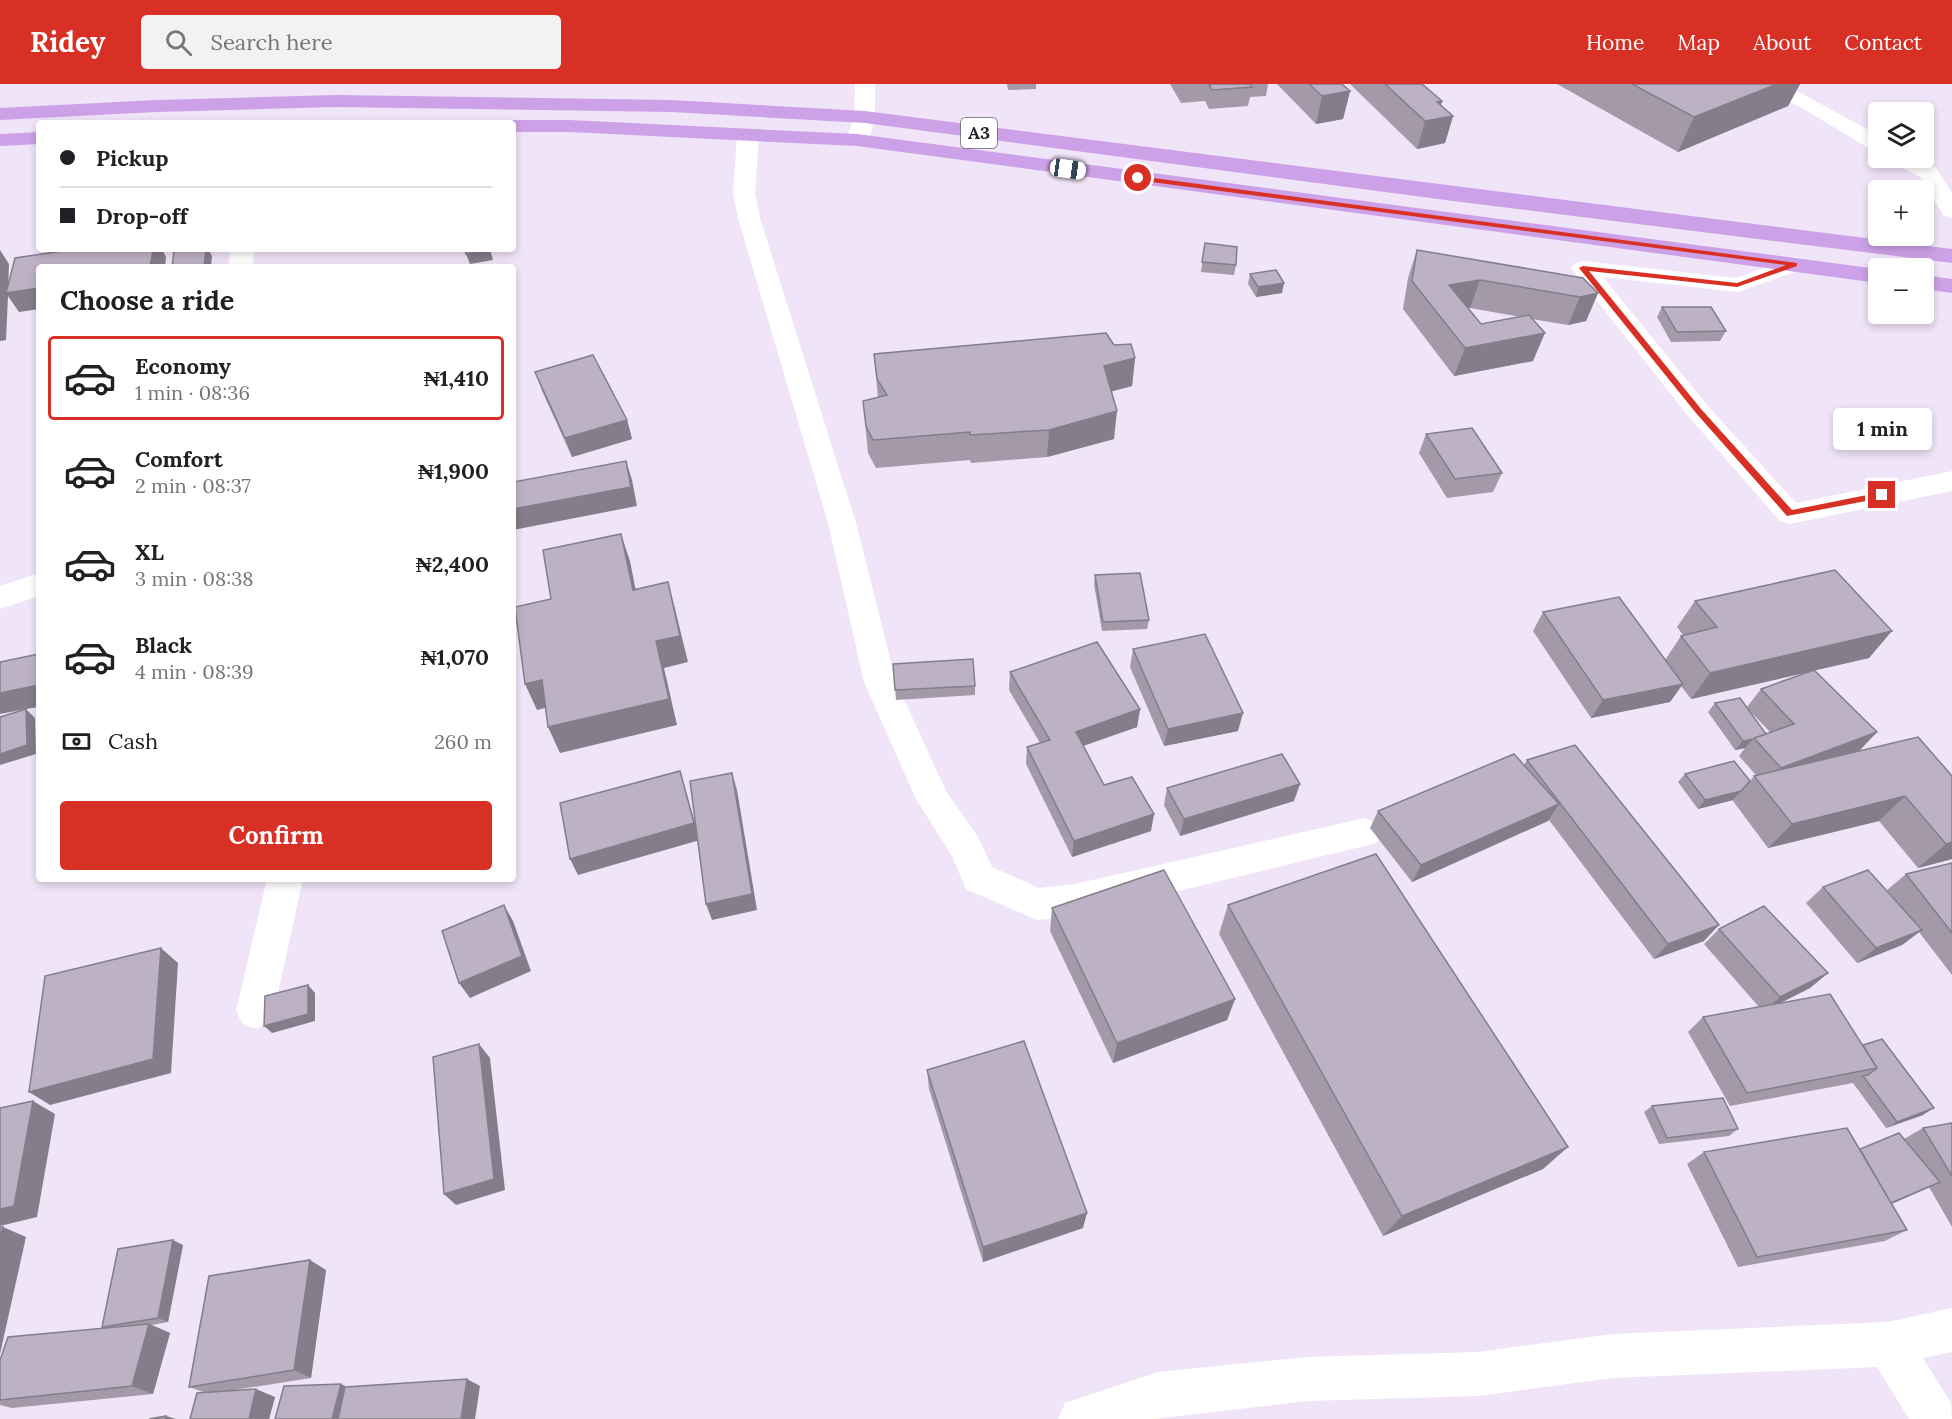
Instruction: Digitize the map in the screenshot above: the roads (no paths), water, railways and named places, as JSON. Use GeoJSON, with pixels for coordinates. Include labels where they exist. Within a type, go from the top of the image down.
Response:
{"type":"FeatureCollection","features":[{"type":"Feature","properties":{"kind":"highway","name":"A3"},"geometry":{"type":"LineString","coordinates":[[0,114],[157,106],[359,101],[672,106],[865,117],[1952,256]]}},
{"type":"Feature","properties":{"kind":"highway","name":"A3"},"geometry":{"type":"LineString","coordinates":[[516,126],[569,126],[748,137],[857,140],[1868,275]]}},
{"type":"Feature","properties":{"kind":"highway"},"geometry":{"type":"LineString","coordinates":[[0,140],[36,138]]}},
{"type":"Feature","properties":{"kind":"highway"},"geometry":{"type":"LineString","coordinates":[[1934,284],[1952,286]]}},
{"type":"Feature","properties":{"kind":"street"},"geometry":{"type":"LineString","coordinates":[[857,140],[865,117],[865,84]]}},
{"type":"Feature","properties":{"kind":"street"},"geometry":{"type":"LineString","coordinates":[[1768,84],[1809,104],[1868,138]]}},
{"type":"Feature","properties":{"kind":"street"},"geometry":{"type":"LineString","coordinates":[[748,137],[744,193],[749,218],[842,523],[880,682],[933,799],[966,848],[980,878],[1037,903],[1075,900],[1365,833]]}},
{"type":"Feature","properties":{"kind":"street"},"geometry":{"type":"LineString","coordinates":[[1933,168],[1936,169],[1952,211]]}},
{"type":"Feature","properties":{"kind":"street"},"geometry":{"type":"LineString","coordinates":[[1795,264],[1737,285],[1583,268],[1698,411],[1790,514],[1952,480]]}},
{"type":"Feature","properties":{"kind":"street"},"geometry":{"type":"LineString","coordinates":[[0,598],[36,585]]}},
{"type":"Feature","properties":{"kind":"street"},"geometry":{"type":"LineString","coordinates":[[255,1011],[284,882]]}},
{"type":"Feature","properties":{"kind":"street"},"geometry":{"type":"LineString","coordinates":[[1081,1419],[1158,1395],[1308,1379],[1478,1374],[1613,1356],[1888,1344],[1952,1330]]}},
{"type":"Feature","properties":{"kind":"street"},"geometry":{"type":"LineString","coordinates":[[1888,1344],[1935,1419]]}}]}
